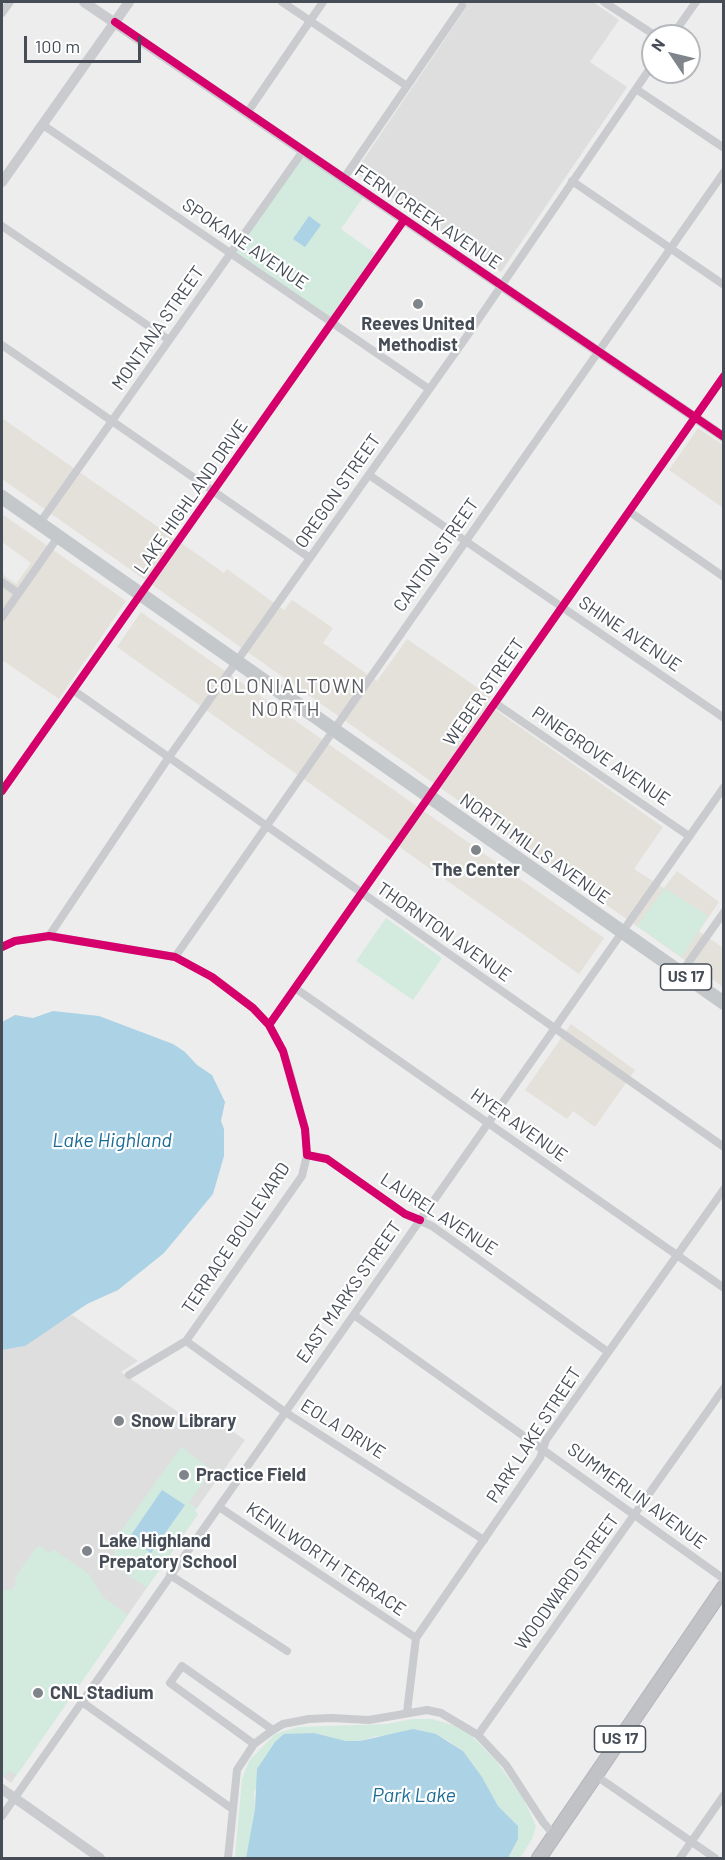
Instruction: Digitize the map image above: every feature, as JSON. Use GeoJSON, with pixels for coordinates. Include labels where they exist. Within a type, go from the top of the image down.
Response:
{"type":"FeatureCollection","features":[{"type":"Feature","properties":{"kind":"highway","name":"US 17"},"geometry":{"type":"LineString","coordinates":[[538,1858],[723,1587]]}},
{"type":"Feature","properties":{"kind":"main road","name":"NORTH MILLS AVENUE"},"geometry":{"type":"LineString","coordinates":[[2,497],[723,1003]]}},
{"type":"Feature","properties":{"kind":"street"},"geometry":{"type":"LineString","coordinates":[[2,13],[10,2]]}},
{"type":"Feature","properties":{"kind":"street","name":"FERN CREEK AVENUE"},"geometry":{"type":"LineString","coordinates":[[84,2],[723,437]]}},
{"type":"Feature","properties":{"kind":"street"},"geometry":{"type":"LineString","coordinates":[[2,182],[129,2]]}},
{"type":"Feature","properties":{"kind":"street"},"geometry":{"type":"LineString","coordinates":[[282,2],[407,86]]}},
{"type":"Feature","properties":{"kind":"street"},"geometry":{"type":"LineString","coordinates":[[247,113],[323,2]]}},
{"type":"Feature","properties":{"kind":"street"},"geometry":{"type":"LineString","coordinates":[[604,2],[641,26]]}},
{"type":"Feature","properties":{"kind":"street"},"geometry":{"type":"LineString","coordinates":[[680,24],[696,2]]}},
{"type":"Feature","properties":{"kind":"street"},"geometry":{"type":"LineString","coordinates":[[344,178],[462,6]]}},
{"type":"Feature","properties":{"kind":"street","name":"OREGON STREET"},"geometry":{"type":"LineString","coordinates":[[50,936],[169,757],[502,285],[641,82]]}},
{"type":"Feature","properties":{"kind":"street"},"geometry":{"type":"LineString","coordinates":[[636,89],[723,148]]}},
{"type":"Feature","properties":{"kind":"street","name":"SPOKANE AVENUE"},"geometry":{"type":"LineString","coordinates":[[43,125],[429,389]]}},
{"type":"Feature","properties":{"kind":"street","name":"MONTANA STREET"},"geometry":{"type":"LineString","coordinates":[[39,524],[303,151]]}},
{"type":"Feature","properties":{"kind":"street","name":"CANTON STREET"},"geometry":{"type":"LineString","coordinates":[[175,957],[672,249],[723,172]]}},
{"type":"Feature","properties":{"kind":"street"},"geometry":{"type":"LineString","coordinates":[[572,181],[723,285]]}},
{"type":"Feature","properties":{"kind":"street","name":"LAKE HIGHLAND DRIVE"},"geometry":{"type":"LineString","coordinates":[[2,791],[405,220]]}},
{"type":"Feature","properties":{"kind":"street"},"geometry":{"type":"LineString","coordinates":[[2,226],[169,340]]}},
{"type":"Feature","properties":{"kind":"street"},"geometry":{"type":"LineString","coordinates":[[2,345],[310,558]]}},
{"type":"Feature","properties":{"kind":"street","name":"WEBER STREET"},"geometry":{"type":"LineString","coordinates":[[269,1025],[696,418],[723,376]]}},
{"type":"Feature","properties":{"kind":"street","name":"SHINE AVENUE"},"geometry":{"type":"LineString","coordinates":[[369,475],[723,718]]}},
{"type":"Feature","properties":{"kind":"street"},"geometry":{"type":"LineString","coordinates":[[630,512],[723,577]]}},
{"type":"Feature","properties":{"kind":"street"},"geometry":{"type":"LineString","coordinates":[[2,617],[58,537]]}},
{"type":"Feature","properties":{"kind":"street"},"geometry":{"type":"LineString","coordinates":[[2,582],[18,593]]}},
{"type":"Feature","properties":{"kind":"street","name":"THORNTON AVENUE"},"geometry":{"type":"LineString","coordinates":[[73,690],[723,1146]]}},
{"type":"Feature","properties":{"kind":"street","name":"PINEGROVE AVENUE"},"geometry":{"type":"LineString","coordinates":[[495,703],[689,836]]}},
{"type":"Feature","properties":{"kind":"street","name":"EAST MARKS STREET"},"geometry":{"type":"LineString","coordinates":[[2,1816],[723,787]]}},
{"type":"Feature","properties":{"kind":"street"},"geometry":{"type":"LineString","coordinates":[[681,973],[723,912]]}},
{"type":"Feature","properties":{"kind":"street","name":"TERRACE BOULEVARD"},"geometry":{"type":"LineString","coordinates":[[2,947],[15,941],[50,936],[175,957],[236,994],[254,1008],[269,1025],[283,1051],[290,1073],[305,1129],[307,1155],[302,1176],[186,1341],[129,1375]]}},
{"type":"Feature","properties":{"kind":"street","name":"HYER AVENUE"},"geometry":{"type":"LineString","coordinates":[[295,988],[723,1288]]}},
{"type":"Feature","properties":{"kind":"street","name":"LAUREL AVENUE"},"geometry":{"type":"LineString","coordinates":[[307,1155],[327,1159],[405,1214],[432,1226],[608,1352]]}},
{"type":"Feature","properties":{"kind":"street","name":"PARK LAKE STREET"},"geometry":{"type":"LineString","coordinates":[[407,1712],[416,1638],[540,1458],[546,1440],[723,1189]]}},
{"type":"Feature","properties":{"kind":"street","name":"SUMMERLIN AVENUE"},"geometry":{"type":"LineString","coordinates":[[354,1315],[723,1579]]}},
{"type":"Feature","properties":{"kind":"street","name":"EOLA DRIVE"},"geometry":{"type":"LineString","coordinates":[[186,1341],[285,1412],[484,1540]]}},
{"type":"Feature","properties":{"kind":"street","name":"WOODWARD STREET"},"geometry":{"type":"LineString","coordinates":[[478,1735],[723,1388]]}},
{"type":"Feature","properties":{"kind":"street","name":"KENILWORTH TERRACE"},"geometry":{"type":"LineString","coordinates":[[219,1506],[416,1638]]}},
{"type":"Feature","properties":{"kind":"street"},"geometry":{"type":"LineString","coordinates":[[170,1575],[287,1651]]}},
{"type":"Feature","properties":{"kind":"street"},"geometry":{"type":"LineString","coordinates":[[254,1744],[170,1683],[182,1666],[273,1730]]}},
{"type":"Feature","properties":{"kind":"street"},"geometry":{"type":"LineString","coordinates":[[82,1702],[231,1808]]}},
{"type":"Feature","properties":{"kind":"street"},"geometry":{"type":"LineString","coordinates":[[228,1858],[231,1808],[237,1770],[254,1744],[283,1724],[309,1719],[391,1718],[407,1712],[427,1710],[441,1713],[478,1735],[506,1765],[554,1835]]}},
{"type":"Feature","properties":{"kind":"street"},"geometry":{"type":"LineString","coordinates":[[595,1775],[715,1858]]}},
{"type":"Feature","properties":{"kind":"street"},"geometry":{"type":"LineString","coordinates":[[2,1789],[100,1858]]}},
{"type":"Feature","properties":{"kind":"street"},"geometry":{"type":"LineString","coordinates":[[680,1858],[723,1795]]}},
{"type":"Feature","properties":{"kind":"shaded area"},"geometry":{"type":"Polygon","coordinates":[[[456,2],[593,2],[619,20],[590,62],[627,87],[501,272],[355,172],[466,8],[456,2]]]}},
{"type":"Feature","properties":{"kind":"shaded area"},"geometry":{"type":"Polygon","coordinates":[[[2,418],[224,573],[227,569],[284,610],[292,600],[333,628],[323,643],[377,681],[407,639],[491,697],[487,704],[663,827],[634,869],[664,888],[677,871],[719,902],[699,931],[723,948],[723,987],[2,479],[2,418]]]}},
{"type":"Feature","properties":{"kind":"shaded area"},"geometry":{"type":"Polygon","coordinates":[[[698,428],[723,445],[723,508],[669,470],[698,428]]]}},
{"type":"Feature","properties":{"kind":"shaded area"},"geometry":{"type":"Polygon","coordinates":[[[2,514],[126,601],[59,699],[2,660],[2,574],[16,584],[31,563],[2,542],[2,514]]]}},
{"type":"Feature","properties":{"kind":"shaded area"},"geometry":{"type":"Polygon","coordinates":[[[141,612],[604,938],[579,974],[117,647],[141,612]]]}},
{"type":"Feature","properties":{"kind":"shaded area"},"geometry":{"type":"Polygon","coordinates":[[[571,1024],[635,1070],[595,1127],[573,1111],[567,1119],[525,1090],[571,1024]]]}},
{"type":"Feature","properties":{"kind":"shaded area","name":"Lake Highland Prepatory School"},"geometry":{"type":"Polygon","coordinates":[[[72,1315],[138,1361],[121,1372],[198,1426],[207,1414],[245,1440],[195,1511],[198,1514],[11,1783],[2,1776],[2,1350],[25,1346],[39,1334],[72,1315]]]}},
{"type":"Feature","properties":{"kind":"green space"},"geometry":{"type":"Polygon","coordinates":[[[303,151],[366,193],[341,229],[379,256],[332,323],[230,254],[303,151]]]}},
{"type":"Feature","properties":{"kind":"green space"},"geometry":{"type":"Polygon","coordinates":[[[665,888],[708,916],[682,957],[637,926],[665,888]]]}},
{"type":"Feature","properties":{"kind":"green space"},"geometry":{"type":"Polygon","coordinates":[[[386,918],[442,958],[413,1000],[356,961],[386,918]]]}},
{"type":"Feature","properties":{"kind":"green space"},"geometry":{"type":"Polygon","coordinates":[[[181,1447],[212,1470],[189,1503],[197,1508],[195,1511],[198,1514],[147,1588],[109,1562],[115,1553],[111,1545],[181,1447]]]}},
{"type":"Feature","properties":{"kind":"green space","name":"CNL Stadium"},"geometry":{"type":"Polygon","coordinates":[[[38,1545],[50,1553],[53,1549],[89,1574],[103,1597],[128,1615],[17,1775],[9,1771],[3,1777],[2,1590],[10,1590],[14,1587],[17,1582],[14,1579],[38,1545]]]}},
{"type":"Feature","properties":{"kind":"green space"},"geometry":{"type":"Polygon","coordinates":[[[412,1719],[432,1719],[453,1725],[472,1736],[497,1762],[524,1800],[536,1826],[532,1839],[520,1858],[508,1858],[518,1839],[518,1826],[498,1806],[482,1777],[463,1751],[449,1741],[436,1734],[376,1736],[360,1741],[346,1741],[314,1733],[254,1791],[255,1809],[246,1858],[235,1858],[242,1779],[249,1761],[275,1734],[298,1727],[387,1724],[412,1719]]]}},
{"type":"Feature","properties":{"kind":"water"},"geometry":{"type":"Polygon","coordinates":[[[309,216],[321,225],[305,247],[293,239],[309,216]]]}},
{"type":"Feature","properties":{"kind":"water","name":"Lake Highland"},"geometry":{"type":"Polygon","coordinates":[[[53,1011],[99,1016],[173,1044],[185,1052],[197,1065],[212,1075],[225,1102],[221,1121],[224,1129],[224,1156],[213,1194],[164,1253],[118,1290],[87,1304],[25,1346],[2,1350],[2,1022],[15,1015],[33,1018],[53,1011]]]}},
{"type":"Feature","properties":{"kind":"water"},"geometry":{"type":"Polygon","coordinates":[[[162,1490],[185,1505],[151,1553],[129,1538],[162,1490]]]}},
{"type":"Feature","properties":{"kind":"water","name":"Park Lake"},"geometry":{"type":"Polygon","coordinates":[[[413,1729],[436,1734],[463,1751],[482,1777],[498,1806],[518,1826],[518,1839],[508,1858],[246,1858],[255,1809],[257,1769],[275,1742],[284,1734],[314,1733],[346,1741],[360,1741],[413,1729]]]}},
{"type":"Feature","properties":{"kind":"cycle path"},"geometry":{"type":"LineString","coordinates":[[115,22],[724,437]]}},
{"type":"Feature","properties":{"kind":"cycle path"},"geometry":{"type":"LineString","coordinates":[[2,791],[404,220]]}},
{"type":"Feature","properties":{"kind":"cycle path"},"geometry":{"type":"LineString","coordinates":[[269,1025],[724,376]]}},
{"type":"Feature","properties":{"kind":"cycle path"},"geometry":{"type":"LineString","coordinates":[[2,947],[15,941],[49,936],[175,957],[212,977],[253,1008],[269,1025],[283,1051],[305,1129],[307,1155],[327,1159],[405,1214],[420,1220]]}},
{"type":"Feature","properties":{"kind":"place","name":"Reeves United Methodist"},"geometry":{"type":"Point","coordinates":[418,304]}},
{"type":"Feature","properties":{"kind":"place","name":"The Center"},"geometry":{"type":"Point","coordinates":[476,850]}},
{"type":"Feature","properties":{"kind":"place","name":"Snow Library"},"geometry":{"type":"Point","coordinates":[119,1421]}},
{"type":"Feature","properties":{"kind":"place","name":"Practice Field"},"geometry":{"type":"Point","coordinates":[184,1475]}},
{"type":"Feature","properties":{"kind":"place","name":"Lake Highland Prepatory School"},"geometry":{"type":"Point","coordinates":[87,1551]}},
{"type":"Feature","properties":{"kind":"place","name":"CNL Stadium"},"geometry":{"type":"Point","coordinates":[38,1693]}},
{"type":"Feature","properties":{"kind":"district","name":"COLONIALTOWN NORTH"},"geometry":{"type":"Point","coordinates":[286,698]}}]}
